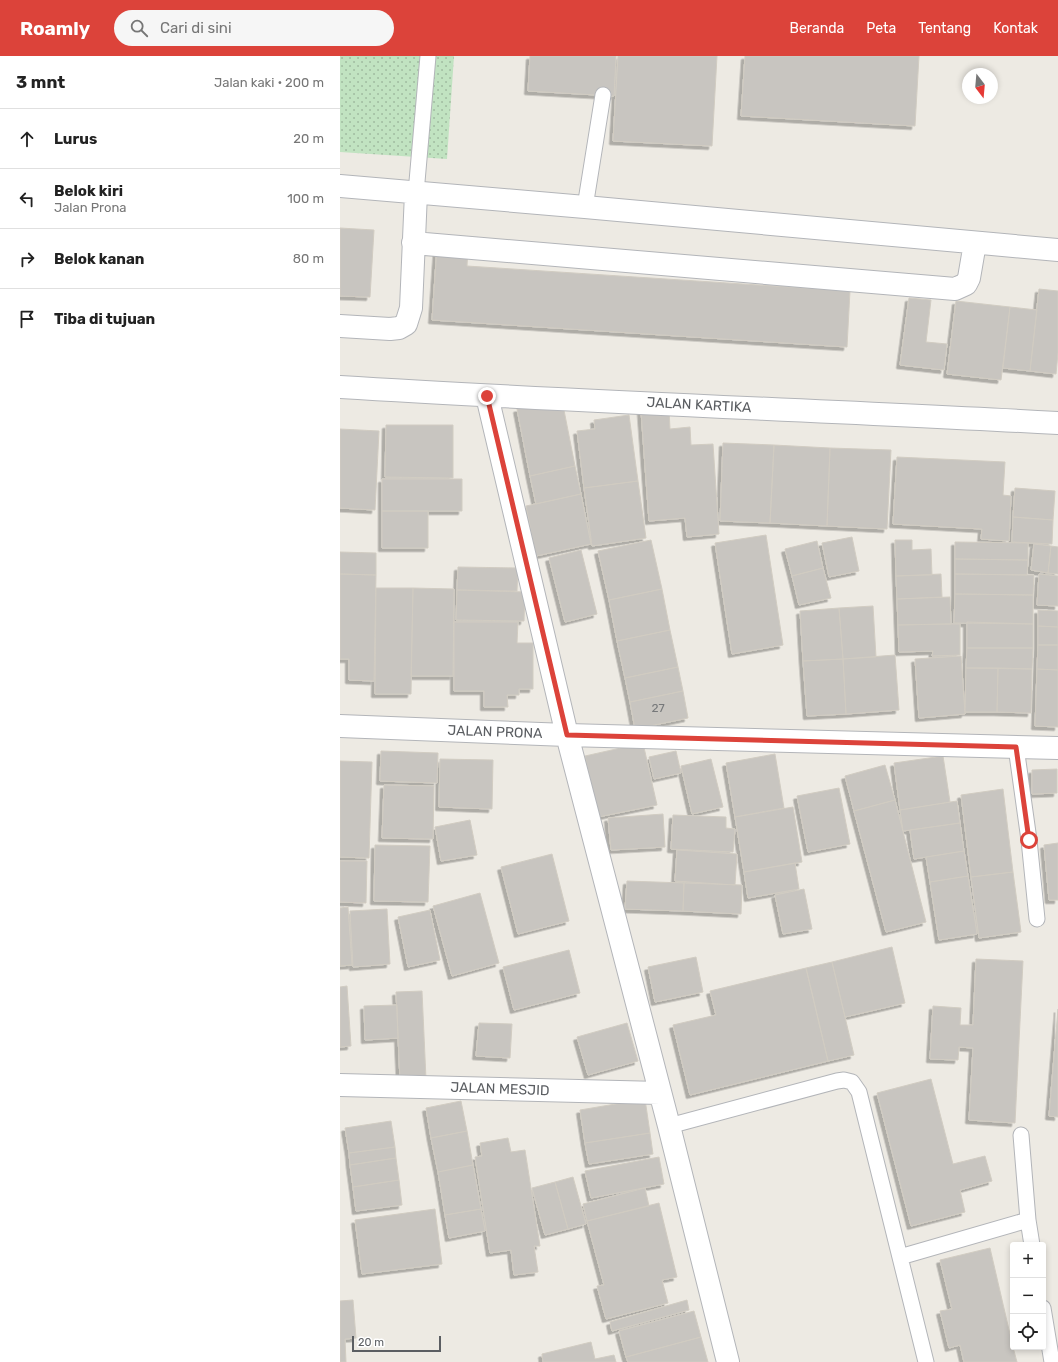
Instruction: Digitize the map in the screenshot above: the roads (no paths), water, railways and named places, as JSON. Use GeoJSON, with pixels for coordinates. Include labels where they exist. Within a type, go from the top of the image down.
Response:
{"type":"FeatureCollection","features":[{"type":"Feature","properties":{"kind":"street"},"geometry":{"type":"LineString","coordinates":[[340,186],[1058,250]]}},
{"type":"Feature","properties":{"kind":"street"},"geometry":{"type":"LineString","coordinates":[[340,326],[390,329],[400,328],[406,324],[411,308],[416,193]]}},
{"type":"Feature","properties":{"kind":"street"},"geometry":{"type":"LineString","coordinates":[[413,243],[954,290],[966,284],[969,278],[975,243]]}},
{"type":"Feature","properties":{"kind":"street","name":"JALAN KARTIKA"},"geometry":{"type":"LineString","coordinates":[[340,387],[487,396],[872,413],[1058,423]]}},
{"type":"Feature","properties":{"kind":"street"},"geometry":{"type":"LineString","coordinates":[[487,396],[567,735],[669,1126],[728,1362]]}},
{"type":"Feature","properties":{"kind":"street","name":"JALAN PRONA"},"geometry":{"type":"LineString","coordinates":[[340,726],[567,735],[1058,748]]}},
{"type":"Feature","properties":{"kind":"street","name":"JALAN MESJID"},"geometry":{"type":"LineString","coordinates":[[340,1085],[660,1094]]}},
{"type":"Feature","properties":{"kind":"lane"},"geometry":{"type":"LineString","coordinates":[[416,193],[428,56]]}},
{"type":"Feature","properties":{"kind":"lane"},"geometry":{"type":"LineString","coordinates":[[585,207],[603,95]]}},
{"type":"Feature","properties":{"kind":"lane"},"geometry":{"type":"LineString","coordinates":[[1016,747],[1029,840],[1037,919]]}},
{"type":"Feature","properties":{"kind":"lane"},"geometry":{"type":"LineString","coordinates":[[669,1126],[837,1081],[844,1080],[852,1082],[859,1092],[926,1362]]}},
{"type":"Feature","properties":{"kind":"lane"},"geometry":{"type":"LineString","coordinates":[[1021,1135],[1028,1220],[1032,1242]]}},
{"type":"Feature","properties":{"kind":"lane"},"geometry":{"type":"LineString","coordinates":[[900,1256],[1028,1220]]}},
{"type":"Feature","properties":{"kind":"lane"},"geometry":{"type":"LineString","coordinates":[[1044,1314],[1052,1362]]}}]}
